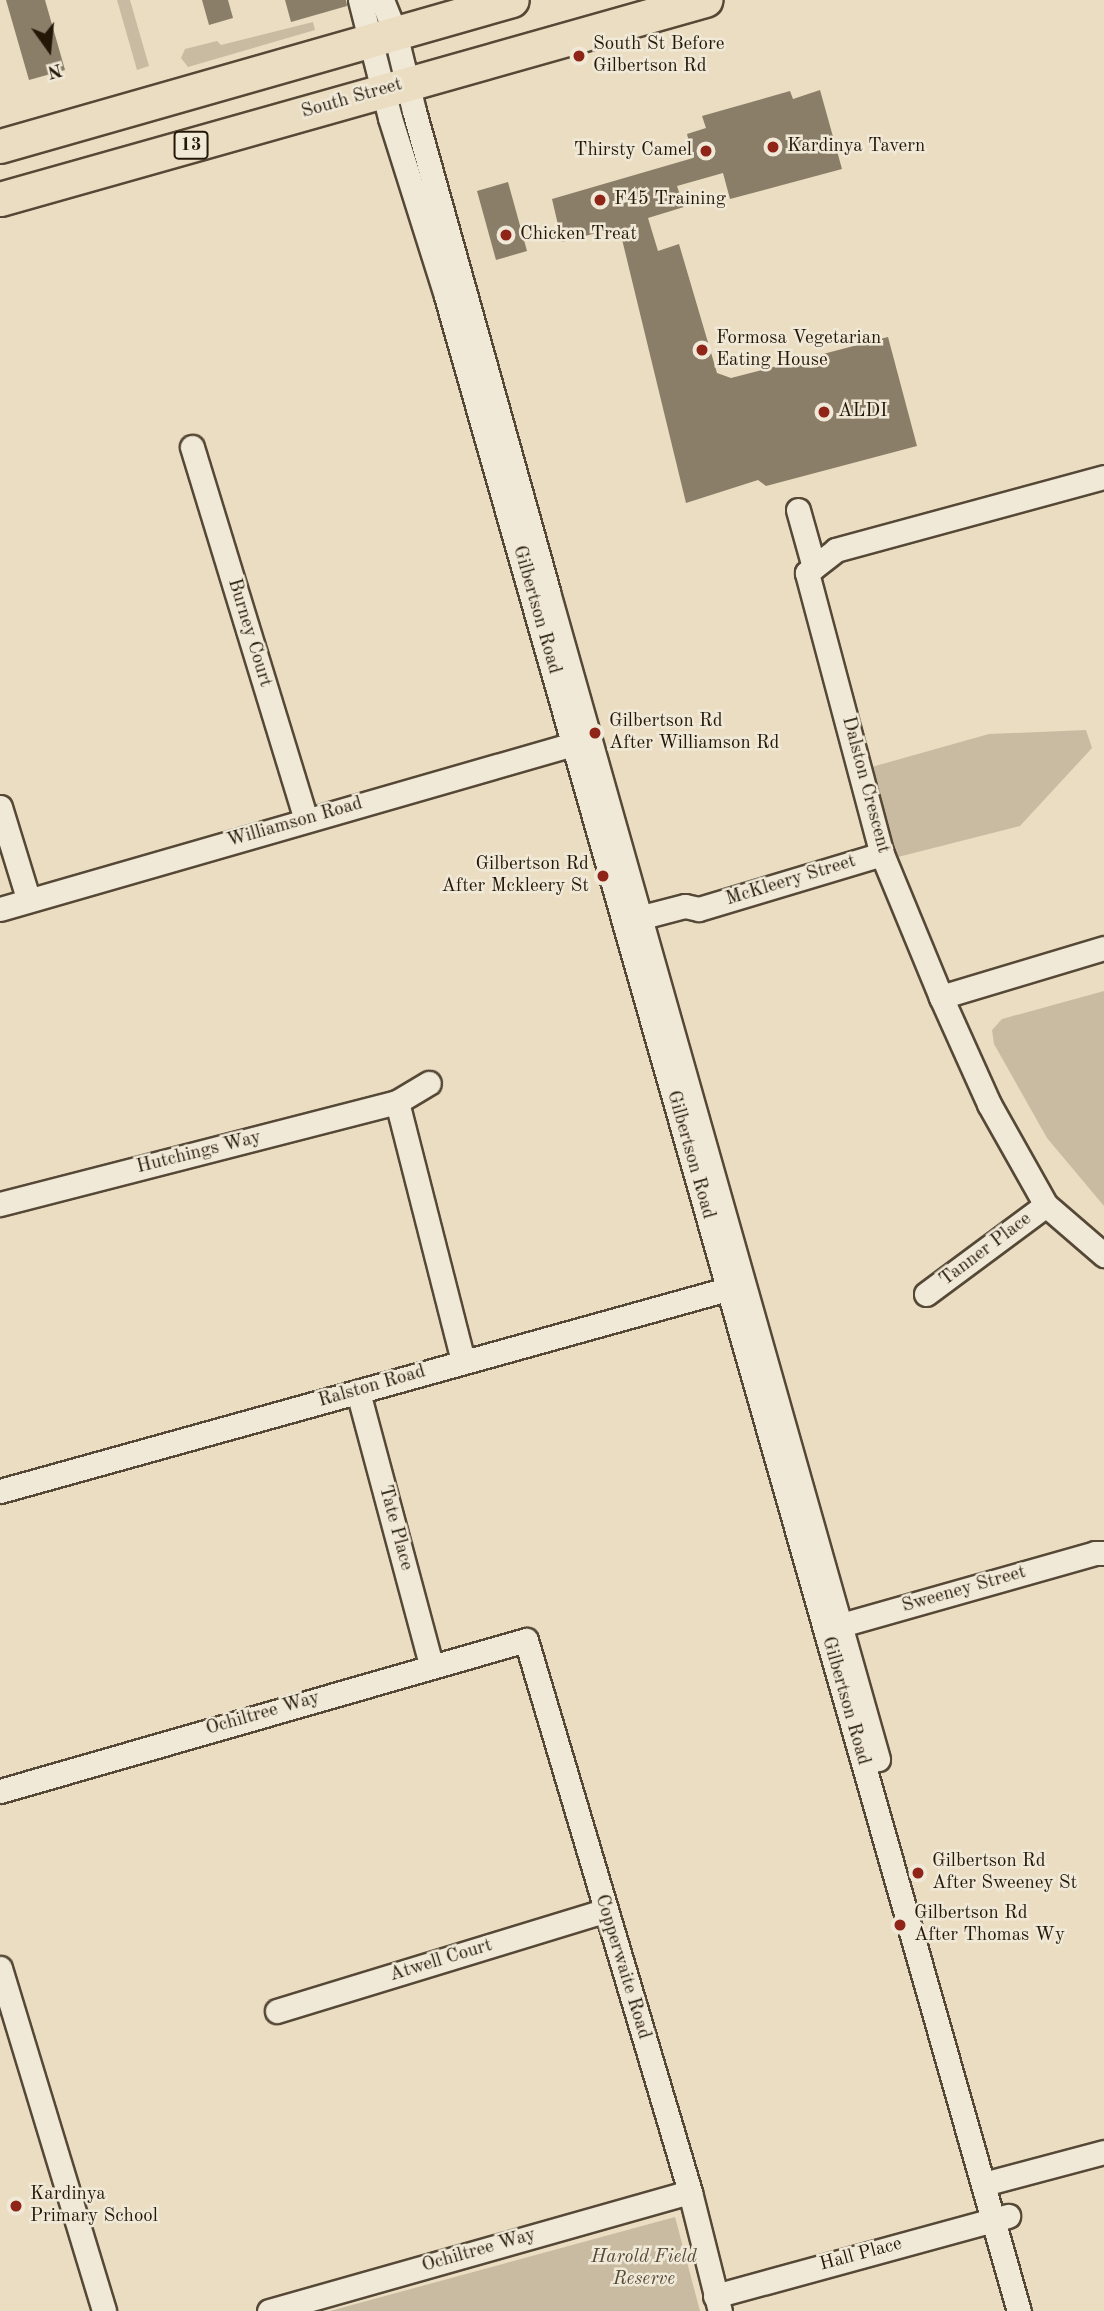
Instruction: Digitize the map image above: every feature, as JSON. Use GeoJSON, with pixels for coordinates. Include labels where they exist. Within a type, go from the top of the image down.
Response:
{"type":"FeatureCollection","features":[{"type":"Feature","properties":{"kind":"highway"},"geometry":{"type":"LineString","coordinates":[[0,146],[512,0]]}},
{"type":"Feature","properties":{"kind":"highway","name":"South Street"},"geometry":{"type":"LineString","coordinates":[[0,199],[705,0]]}},
{"type":"Feature","properties":{"kind":"street","name":"Gilbertson Road"},"geometry":{"type":"LineString","coordinates":[[360,0],[383,37]]}},
{"type":"Feature","properties":{"kind":"street","name":"Gilbertson Road"},"geometry":{"type":"LineString","coordinates":[[382,0],[383,37],[450,309],[582,741],[737,1286],[991,2182],[1018,2311]]}},
{"type":"Feature","properties":{"kind":"street","name":"Burney Court"},"geometry":{"type":"LineString","coordinates":[[192,447],[306,820]]}},
{"type":"Feature","properties":{"kind":"street"},"geometry":{"type":"LineString","coordinates":[[798,510],[814,567],[836,550],[1104,477]]}},
{"type":"Feature","properties":{"kind":"street","name":"Dalston Crescent"},"geometry":{"type":"LineString","coordinates":[[814,567],[807,572],[882,854],[941,996],[989,1104],[1046,1205],[1104,1255]]}},
{"type":"Feature","properties":{"kind":"street","name":"Williamson Road"},"geometry":{"type":"LineString","coordinates":[[0,909],[28,898],[582,741]]}},
{"type":"Feature","properties":{"kind":"street"},"geometry":{"type":"LineString","coordinates":[[0,807],[28,898]]}},
{"type":"Feature","properties":{"kind":"street","name":"McKleery Street"},"geometry":{"type":"LineString","coordinates":[[634,927],[685,906],[699,909],[882,854]]}},
{"type":"Feature","properties":{"kind":"street"},"geometry":{"type":"LineString","coordinates":[[941,996],[1104,948]]}},
{"type":"Feature","properties":{"kind":"street","name":"Hutchings Way"},"geometry":{"type":"LineString","coordinates":[[0,1204],[397,1102],[429,1083]]}},
{"type":"Feature","properties":{"kind":"street"},"geometry":{"type":"LineString","coordinates":[[397,1102],[463,1360]]}},
{"type":"Feature","properties":{"kind":"street","name":"Tanner Place"},"geometry":{"type":"LineString","coordinates":[[926,1294],[1046,1205]]}},
{"type":"Feature","properties":{"kind":"street","name":"Ralston Road"},"geometry":{"type":"LineString","coordinates":[[0,1491],[358,1392],[463,1360],[737,1286]]}},
{"type":"Feature","properties":{"kind":"street","name":"Tate Place"},"geometry":{"type":"LineString","coordinates":[[358,1392],[431,1665]]}},
{"type":"Feature","properties":{"kind":"street","name":"Sweeney Street"},"geometry":{"type":"LineString","coordinates":[[832,1628],[1095,1553],[1104,1553]]}},
{"type":"Feature","properties":{"kind":"street","name":"Ochiltree Way"},"geometry":{"type":"LineString","coordinates":[[0,1791],[431,1665],[526,1640]]}},
{"type":"Feature","properties":{"kind":"street","name":"Copperwaite Road"},"geometry":{"type":"LineString","coordinates":[[526,1640],[690,2192],[717,2303]]}},
{"type":"Feature","properties":{"kind":"street","name":"Atwell Court"},"geometry":{"type":"LineString","coordinates":[[277,2011],[606,1911]]}},
{"type":"Feature","properties":{"kind":"street"},"geometry":{"type":"LineString","coordinates":[[0,1968],[104,2311]]}},
{"type":"Feature","properties":{"kind":"street"},"geometry":{"type":"LineString","coordinates":[[991,2182],[1104,2152]]}},
{"type":"Feature","properties":{"kind":"street","name":"Ochiltree Way"},"geometry":{"type":"LineString","coordinates":[[269,2311],[690,2192]]}},
{"type":"Feature","properties":{"kind":"street","name":"Gilbertson Road"},"geometry":{"type":"LineString","coordinates":[[1000,2218],[1034,2311]]}},
{"type":"Feature","properties":{"kind":"street","name":"Hall Place"},"geometry":{"type":"LineString","coordinates":[[717,2303],[1000,2218]]}},
{"type":"Feature","properties":{"kind":"green space"},"geometry":{"type":"Polygon","coordinates":[[[117,0],[130,0],[149,66],[137,70],[117,0]]]}},
{"type":"Feature","properties":{"kind":"green space"},"geometry":{"type":"Polygon","coordinates":[[[313,22],[315,30],[188,67],[181,58],[185,49],[217,41],[221,45],[313,22]]]}},
{"type":"Feature","properties":{"kind":"green space"},"geometry":{"type":"Polygon","coordinates":[[[1086,730],[1092,748],[1020,826],[894,858],[868,768],[989,734],[1086,730]]]}},
{"type":"Feature","properties":{"kind":"green space"},"geometry":{"type":"Polygon","coordinates":[[[1104,991],[1104,1206],[1047,1138],[994,1044],[992,1030],[1002,1019],[1104,991]]]}},
{"type":"Feature","properties":{"kind":"green space","name":"Harold Field Reserve"},"geometry":{"type":"Polygon","coordinates":[[[675,2217],[700,2311],[330,2311],[675,2217]]]}},
{"type":"Feature","properties":{"kind":"building"},"geometry":{"type":"Polygon","coordinates":[[[6,0],[45,0],[65,70],[29,80],[6,0]]]}},
{"type":"Feature","properties":{"kind":"building"},"geometry":{"type":"Polygon","coordinates":[[[202,0],[228,0],[233,18],[209,25],[202,0]]]}},
{"type":"Feature","properties":{"kind":"building"},"geometry":{"type":"Polygon","coordinates":[[[285,0],[346,0],[347,6],[291,22],[285,0]]]}},
{"type":"Feature","properties":{"kind":"building"},"geometry":{"type":"Polygon","coordinates":[[[820,90],[842,169],[730,199],[723,173],[677,186],[684,207],[648,218],[658,251],[679,244],[717,373],[731,378],[888,337],[917,446],[766,486],[758,480],[686,503],[619,227],[562,242],[552,199],[693,158],[687,134],[706,128],[702,116],[790,91],[793,99],[820,90]]]}},
{"type":"Feature","properties":{"kind":"building","name":"Chicken Treat"},"geometry":{"type":"Polygon","coordinates":[[[508,182],[527,251],[496,260],[477,191],[508,182]]]}},
{"type":"Feature","properties":{"kind":"place","name":"South St Before Gilbertson Rd"},"geometry":{"type":"Point","coordinates":[579,56]}},
{"type":"Feature","properties":{"kind":"place","name":"Kardinya Tavern"},"geometry":{"type":"Point","coordinates":[773,147]}},
{"type":"Feature","properties":{"kind":"place","name":"Thirsty Camel"},"geometry":{"type":"Point","coordinates":[706,151]}},
{"type":"Feature","properties":{"kind":"place","name":"F45 Training"},"geometry":{"type":"Point","coordinates":[600,200]}},
{"type":"Feature","properties":{"kind":"place","name":"Chicken Treat"},"geometry":{"type":"Point","coordinates":[506,235]}},
{"type":"Feature","properties":{"kind":"place","name":"Formosa Vegetarian Eating House"},"geometry":{"type":"Point","coordinates":[702,350]}},
{"type":"Feature","properties":{"kind":"place","name":"ALDI"},"geometry":{"type":"Point","coordinates":[824,412]}},
{"type":"Feature","properties":{"kind":"place","name":"Gilbertson Rd After Williamson Rd"},"geometry":{"type":"Point","coordinates":[595,733]}},
{"type":"Feature","properties":{"kind":"place","name":"Gilbertson Rd After Mckleery St"},"geometry":{"type":"Point","coordinates":[603,876]}},
{"type":"Feature","properties":{"kind":"place","name":"Gilbertson Rd After Sweeney St"},"geometry":{"type":"Point","coordinates":[918,1873]}},
{"type":"Feature","properties":{"kind":"place","name":"Gilbertson Rd After Thomas Wy"},"geometry":{"type":"Point","coordinates":[900,1925]}},
{"type":"Feature","properties":{"kind":"place","name":"Kardinya Primary School"},"geometry":{"type":"Point","coordinates":[16,2206]}}]}
